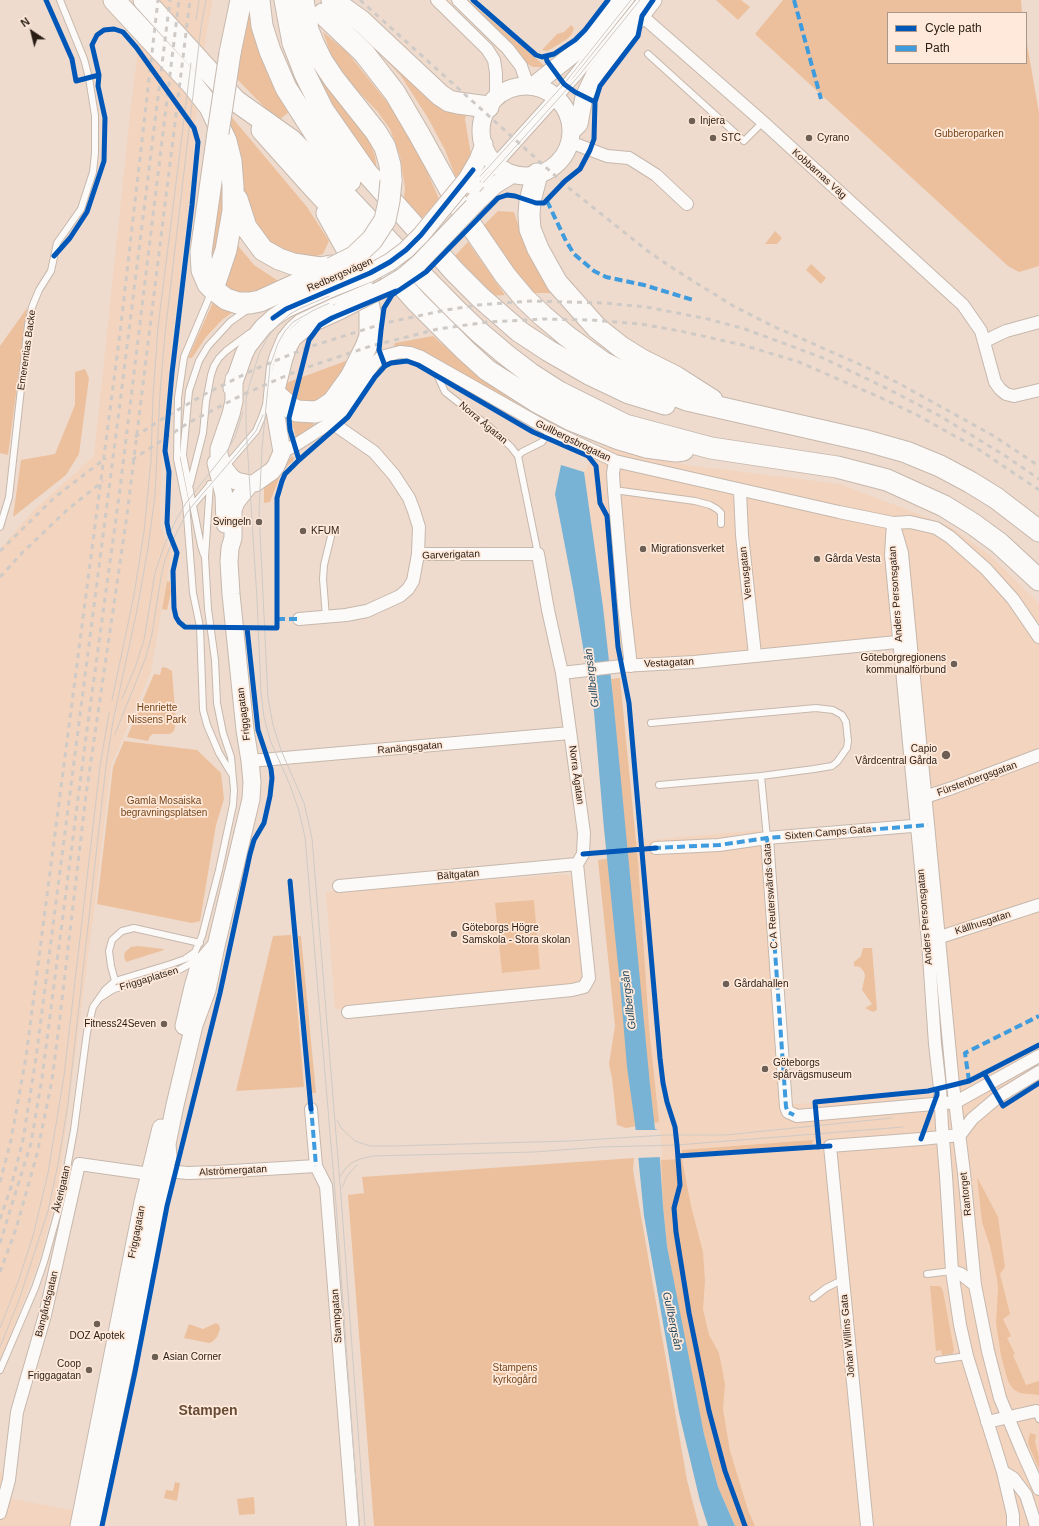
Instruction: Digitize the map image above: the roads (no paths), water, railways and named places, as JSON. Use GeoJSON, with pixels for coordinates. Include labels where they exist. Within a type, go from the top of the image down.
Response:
{"type":"FeatureCollection","features":[{"type":"Feature","properties":{"kind":"highway"},"geometry":{"type":"LineString","coordinates":[[114,0],[192,84],[210,107],[226,141],[231,161],[233,211],[226,250],[213,289]]}},
{"type":"Feature","properties":{"kind":"highway"},"geometry":{"type":"LineString","coordinates":[[130,0],[189,51]]}},
{"type":"Feature","properties":{"kind":"highway"},"geometry":{"type":"LineString","coordinates":[[144,0],[416,301],[487,370],[537,402],[571,420],[619,439],[646,447],[676,451],[712,448]]}},
{"type":"Feature","properties":{"kind":"highway"},"geometry":{"type":"LineString","coordinates":[[241,0],[230,53],[200,252],[200,261],[205,278],[213,289],[226,299],[250,303],[260,301],[354,257],[372,240],[385,220],[391,181],[390,165],[385,147],[376,132],[334,79],[322,61],[312,40],[314,5]]}},
{"type":"Feature","properties":{"kind":"highway"},"geometry":{"type":"LineString","coordinates":[[259,0],[262,26],[270,51],[286,88],[330,157],[356,187],[428,281]]}},
{"type":"Feature","properties":{"kind":"highway"},"geometry":{"type":"LineString","coordinates":[[285,0],[293,43],[305,74],[323,110],[367,173],[454,271],[481,298],[520,332],[549,351],[589,374],[629,393],[677,409],[700,414],[726,410]]}},
{"type":"Feature","properties":{"kind":"highway"},"geometry":{"type":"LineString","coordinates":[[314,5],[364,53],[386,82],[407,113],[464,215],[505,275],[530,303],[568,337],[604,362],[651,386],[687,400],[867,441],[906,452],[940,466],[970,482],[1007,506],[1039,530]]}},
{"type":"Feature","properties":{"kind":"highway"},"geometry":{"type":"LineString","coordinates":[[314,5],[360,20],[440,95],[449,101],[458,104],[492,102]]}},
{"type":"Feature","properties":{"kind":"highway"},"geometry":{"type":"LineString","coordinates":[[236,101],[291,140],[326,174],[457,312],[505,354],[531,374],[559,392],[625,425],[712,448],[837,467],[887,480],[944,506],[973,524],[999,543],[1039,580]]}},
{"type":"Feature","properties":{"kind":"highway"},"geometry":{"type":"LineString","coordinates":[[537,174],[530,201],[530,228],[538,249],[547,266],[569,298],[597,328],[621,346],[642,360],[676,377],[726,410]]}},
{"type":"Feature","properties":{"kind":"highway"},"geometry":{"type":"LineString","coordinates":[[233,186],[246,227],[263,250],[289,263],[320,268],[332,267]]}},
{"type":"Feature","properties":{"kind":"highway"},"geometry":{"type":"LineString","coordinates":[[275,394],[291,408],[297,411],[316,412],[321,410],[333,402],[351,377],[363,354],[370,336],[370,312],[359,276],[348,251],[314,188]]}},
{"type":"Feature","properties":{"kind":"main road"},"geometry":{"type":"LineString","coordinates":[[531,86],[577,51],[606,7],[619,0]]}},
{"type":"Feature","properties":{"kind":"main road"},"geometry":{"type":"LineString","coordinates":[[502,167],[525,176],[547,171],[562,158],[571,137],[579,124],[584,97],[595,74],[641,8],[653,0]]}},
{"type":"Feature","properties":{"kind":"main road"},"geometry":{"type":"LineString","coordinates":[[492,102],[505,91],[516,87],[531,86],[545,90],[556,97],[569,115],[571,137]]}},
{"type":"Feature","properties":{"kind":"main road","name":"Redbergsvägen"},"geometry":{"type":"LineString","coordinates":[[479,182],[495,185],[502,167],[488,154],[484,144],[482,129],[483,121],[492,102]]}},
{"type":"Feature","properties":{"kind":"main road","name":"Redbergsvägen"},"geometry":{"type":"LineString","coordinates":[[230,548],[226,536],[224,495],[214,457],[214,448],[239,364],[248,346],[273,318],[286,309],[334,304],[384,288],[404,276],[419,263],[479,182],[478,160],[484,144]]}},
{"type":"Feature","properties":{"kind":"main road","name":"Redbergsvägen"},"geometry":{"type":"LineString","coordinates":[[282,452],[275,411],[275,394],[284,358],[293,338],[334,304],[372,281],[390,262],[406,250],[434,220],[479,182]]}},
{"type":"Feature","properties":{"kind":"main road"},"geometry":{"type":"LineString","coordinates":[[218,475],[250,484],[260,480],[272,471],[276,466],[282,452]]}},
{"type":"Feature","properties":{"kind":"main road","name":"Friggagatan"},"geometry":{"type":"LineString","coordinates":[[78,1526],[155,1172],[193,986],[251,798],[252,782],[250,761],[245,730],[231,594],[230,548],[233,538],[233,510],[236,502],[250,484]]}},
{"type":"Feature","properties":{"kind":"main road","name":"Friggagatan"},"geometry":{"type":"LineString","coordinates":[[91,1526],[142,1285],[155,1172]]}},
{"type":"Feature","properties":{"kind":"street"},"geometry":{"type":"LineString","coordinates":[[437,0],[487,49],[494,60],[496,73],[492,102]]}},
{"type":"Feature","properties":{"kind":"street"},"geometry":{"type":"LineString","coordinates":[[458,0],[508,49],[521,66],[531,86]]}},
{"type":"Feature","properties":{"kind":"street","name":"Kobbarnas Väg"},"geometry":{"type":"LineString","coordinates":[[641,8],[963,305],[977,325],[985,341],[988,361],[995,382],[1006,394],[1014,396],[1039,390]]}},
{"type":"Feature","properties":{"kind":"street"},"geometry":{"type":"LineString","coordinates":[[571,137],[607,156],[629,158],[656,175],[687,204]]}},
{"type":"Feature","properties":{"kind":"street"},"geometry":{"type":"LineString","coordinates":[[985,341],[1006,331],[1039,322]]}},
{"type":"Feature","properties":{"kind":"street","name":"Gullbergsbrogatan"},"geometry":{"type":"LineString","coordinates":[[282,452],[333,421],[345,407],[374,364],[382,357],[403,352],[421,356],[550,430],[615,461],[740,491],[893,522],[910,522],[930,526],[950,537],[986,569],[1013,599],[1039,637]]}},
{"type":"Feature","properties":{"kind":"street"},"geometry":{"type":"LineString","coordinates":[[333,421],[338,427],[374,452],[394,475],[409,498],[419,527],[418,554]]}},
{"type":"Feature","properties":{"kind":"street","name":"Vestagatan"},"geometry":{"type":"LineString","coordinates":[[615,461],[613,473],[614,490],[631,666],[755,660],[905,641]]}},
{"type":"Feature","properties":{"kind":"street","name":"Venusgatan"},"geometry":{"type":"LineString","coordinates":[[740,491],[742,535],[755,660]]}},
{"type":"Feature","properties":{"kind":"street","name":"Anders Personsgatan"},"geometry":{"type":"LineString","coordinates":[[893,522],[902,553],[905,641],[933,940],[956,1102]]}},
{"type":"Feature","properties":{"kind":"street","name":"Garverigatan"},"geometry":{"type":"LineString","coordinates":[[299,618],[346,616],[367,611],[400,596],[408,589],[413,581],[418,554],[538,554]]}},
{"type":"Feature","properties":{"kind":"street","name":"Norra Ågatan"},"geometry":{"type":"LineString","coordinates":[[348,1012],[572,990],[584,987],[589,978],[577,864],[583,854],[584,833],[562,673],[548,610],[538,554]]}},
{"type":"Feature","properties":{"kind":"street"},"geometry":{"type":"LineString","coordinates":[[562,673],[631,666]]}},
{"type":"Feature","properties":{"kind":"street","name":"Ranängsgatan"},"geometry":{"type":"LineString","coordinates":[[250,761],[299,758],[570,733]]}},
{"type":"Feature","properties":{"kind":"street","name":"Fürstenbergsgatan"},"geometry":{"type":"LineString","coordinates":[[920,799],[1039,756]]}},
{"type":"Feature","properties":{"kind":"street","name":"Sixten Camps Gata"},"geometry":{"type":"LineString","coordinates":[[656,848],[719,845],[767,838],[922,825]]}},
{"type":"Feature","properties":{"kind":"street","name":"C A Reuterswärds Gata"},"geometry":{"type":"LineString","coordinates":[[767,838],[786,1107],[788,1112],[797,1116],[941,1104]]}},
{"type":"Feature","properties":{"kind":"street","name":"Bältgatan"},"geometry":{"type":"LineString","coordinates":[[339,886],[577,864]]}},
{"type":"Feature","properties":{"kind":"street","name":"Källhusgatan"},"geometry":{"type":"LineString","coordinates":[[933,940],[1039,905]]}},
{"type":"Feature","properties":{"kind":"street","name":"Anders Personsgatan"},"geometry":{"type":"LineString","coordinates":[[933,940],[941,1104]]}},
{"type":"Feature","properties":{"kind":"street"},"geometry":{"type":"LineString","coordinates":[[941,1104],[956,1102],[1039,1056]]}},
{"type":"Feature","properties":{"kind":"street"},"geometry":{"type":"LineString","coordinates":[[942,1137],[960,1134],[972,1119],[998,1097],[1039,1072]]}},
{"type":"Feature","properties":{"kind":"street","name":"Rantorget"},"geometry":{"type":"LineString","coordinates":[[956,1102],[975,1285],[990,1363],[1000,1398],[1039,1489]]}},
{"type":"Feature","properties":{"kind":"street","name":"Rantorget"},"geometry":{"type":"LineString","coordinates":[[941,1104],[949,1237],[959,1318],[967,1356],[1003,1472],[1013,1515],[1013,1526]]}},
{"type":"Feature","properties":{"kind":"street","name":"Stampgatan"},"geometry":{"type":"LineString","coordinates":[[311,1110],[316,1166],[326,1186],[353,1526]]}},
{"type":"Feature","properties":{"kind":"street","name":"Johan Willins Gata"},"geometry":{"type":"LineString","coordinates":[[867,1526],[830,1146],[942,1137]]}},
{"type":"Feature","properties":{"kind":"street","name":"Bangårdsgatan"},"geometry":{"type":"LineString","coordinates":[[0,1513],[9,1480],[17,1412],[45,1315],[79,1164],[155,1172]]}},
{"type":"Feature","properties":{"kind":"street","name":"Alströmergatan"},"geometry":{"type":"LineString","coordinates":[[155,1172],[216,1172],[316,1166]]}},
{"type":"Feature","properties":{"kind":"street"},"geometry":{"type":"LineString","coordinates":[[952,1271],[961,1274],[975,1285]]}},
{"type":"Feature","properties":{"kind":"street"},"geometry":{"type":"LineString","coordinates":[[987,1422],[1008,1417],[1038,1414]]}},
{"type":"Feature","properties":{"kind":"street"},"geometry":{"type":"LineString","coordinates":[[1003,1472],[1012,1478],[1026,1495],[1036,1526]]}},
{"type":"Feature","properties":{"kind":"lane","name":"Emerentias Backe"},"geometry":{"type":"LineString","coordinates":[[0,527],[9,497],[28,325],[32,307],[39,290],[51,272],[57,243],[81,210],[93,172],[96,153],[95,116],[89,78],[84,59],[60,0]]}},
{"type":"Feature","properties":{"kind":"lane"},"geometry":{"type":"LineString","coordinates":[[454,206],[479,182],[502,167],[631,0]]}},
{"type":"Feature","properties":{"kind":"lane"},"geometry":{"type":"LineString","coordinates":[[556,97],[641,8]]}},
{"type":"Feature","properties":{"kind":"lane"},"geometry":{"type":"LineString","coordinates":[[648,54],[744,141],[763,122]]}},
{"type":"Feature","properties":{"kind":"lane"},"geometry":{"type":"LineString","coordinates":[[193,505],[256,430],[266,405],[270,366],[273,355],[281,336],[289,326],[298,318],[334,304],[372,281],[400,260],[452,213],[479,182]]}},
{"type":"Feature","properties":{"kind":"lane"},"geometry":{"type":"LineString","coordinates":[[425,247],[446,225]]}},
{"type":"Feature","properties":{"kind":"lane"},"geometry":{"type":"LineString","coordinates":[[386,278],[414,258]]}},
{"type":"Feature","properties":{"kind":"lane"},"geometry":{"type":"LineString","coordinates":[[213,289],[184,357],[178,398],[177,459],[186,504],[193,593],[200,627],[203,710],[207,725],[219,753],[233,776]]}},
{"type":"Feature","properties":{"kind":"lane"},"geometry":{"type":"LineString","coordinates":[[205,557],[201,546],[183,455],[189,391],[196,368],[208,346],[220,331],[240,314],[260,301]]}},
{"type":"Feature","properties":{"kind":"lane"},"geometry":{"type":"LineString","coordinates":[[186,504],[203,433],[206,402],[214,366],[219,358],[233,345],[273,318]]}},
{"type":"Feature","properties":{"kind":"lane","name":"Norra Ågatan"},"geometry":{"type":"LineString","coordinates":[[431,363],[445,392],[492,429],[512,447],[518,456],[538,554]]}},
{"type":"Feature","properties":{"kind":"lane"},"geometry":{"type":"LineString","coordinates":[[518,456],[522,452],[542,442],[550,430]]}},
{"type":"Feature","properties":{"kind":"lane"},"geometry":{"type":"LineString","coordinates":[[205,557],[218,475]]}},
{"type":"Feature","properties":{"kind":"lane"},"geometry":{"type":"LineString","coordinates":[[614,490],[695,501],[710,505],[721,513],[721,524]]}},
{"type":"Feature","properties":{"kind":"lane"},"geometry":{"type":"LineString","coordinates":[[326,617],[324,565],[332,532]]}},
{"type":"Feature","properties":{"kind":"lane","name":"Friggagatan"},"geometry":{"type":"LineString","coordinates":[[205,557],[208,610],[215,660],[217,703],[223,733],[231,757],[234,790],[233,805],[206,942]]}},
{"type":"Feature","properties":{"kind":"lane"},"geometry":{"type":"LineString","coordinates":[[651,723],[816,708],[833,710],[842,714],[846,722],[848,741],[847,748],[837,762],[832,766],[761,776],[659,785]]}},
{"type":"Feature","properties":{"kind":"lane","name":"C A Reuterswärds Gata"},"geometry":{"type":"LineString","coordinates":[[761,776],[767,838]]}},
{"type":"Feature","properties":{"kind":"lane","name":"Friggaplatsen"},"geometry":{"type":"LineString","coordinates":[[115,981],[109,952],[112,940],[122,931],[134,928],[206,942]]}},
{"type":"Feature","properties":{"kind":"lane","name":"Friggaplatsen"},"geometry":{"type":"LineString","coordinates":[[97,1000],[115,981],[185,959],[206,942]]}},
{"type":"Feature","properties":{"kind":"lane","name":"Friggaplatsen"},"geometry":{"type":"LineString","coordinates":[[97,1000],[114,990],[183,968],[199,954],[206,942]]}},
{"type":"Feature","properties":{"kind":"lane","name":"Åkerigatan"},"geometry":{"type":"LineString","coordinates":[[0,1370],[35,1288],[61,1201],[87,1032],[93,1007],[97,1000]]}},
{"type":"Feature","properties":{"kind":"lane"},"geometry":{"type":"LineString","coordinates":[[928,1274],[952,1271]]}},
{"type":"Feature","properties":{"kind":"lane"},"geometry":{"type":"LineString","coordinates":[[813,1298],[826,1288],[842,1280]]}},
{"type":"Feature","properties":{"kind":"lane"},"geometry":{"type":"LineString","coordinates":[[938,1360],[967,1356]]}},
{"type":"Feature","properties":{"kind":"water","name":"Gullbergsån"},"geometry":{"type":"Polygon","coordinates":[[[561,465],[584,472],[603,607],[650,1085],[655,1129],[658,1130],[667,1246],[704,1434],[718,1487],[735,1526],[708,1526],[700,1501],[679,1413],[644,1216],[635,1124],[627,1067],[594,712],[555,494],[561,465]]]}},
{"type":"Feature","properties":{"kind":"tram line"},"geometry":{"type":"LineString","coordinates":[[196,20],[199,0]]}},
{"type":"Feature","properties":{"kind":"tram line"},"geometry":{"type":"LineString","coordinates":[[0,1347],[19,1300],[48,1211],[68,1104],[106,766],[113,721],[137,610],[148,548],[155,495],[160,393],[165,334],[201,27],[206,0]]}},
{"type":"Feature","properties":{"kind":"tram line"},"geometry":{"type":"LineString","coordinates":[[359,1526],[336,1204],[305,837],[299,811],[290,785],[270,740],[264,717],[261,693],[257,599],[246,426],[246,400],[259,354],[268,337],[276,327],[290,314],[301,308],[376,276],[415,248],[564,84],[631,0]]}},
{"type":"Feature","properties":{"kind":"tram line"},"geometry":{"type":"LineString","coordinates":[[365,1526],[341,1196],[312,838],[304,803],[281,750],[273,725],[268,698],[259,511],[262,448],[270,366],[278,343],[285,331],[293,322],[316,309],[380,281],[404,266],[430,242],[577,78],[640,0]]}},
{"type":"Feature","properties":{"kind":"tram line"},"geometry":{"type":"LineString","coordinates":[[112,700],[134,595],[144,532],[151,460],[153,396],[158,327],[191,63]]}},
{"type":"Feature","properties":{"kind":"tram line"},"geometry":{"type":"LineString","coordinates":[[122,699],[136,665],[144,640],[155,573],[164,546],[186,503],[227,451],[235,437],[243,412]]}},
{"type":"Feature","properties":{"kind":"tram line"},"geometry":{"type":"LineString","coordinates":[[115,734],[146,657],[152,634],[161,577],[165,560],[172,542],[186,514],[256,431],[263,415]]}},
{"type":"Feature","properties":{"kind":"tram line"},"geometry":{"type":"LineString","coordinates":[[0,1328],[18,1282],[33,1236],[48,1173],[64,1076],[100,766],[109,713]]}},
{"type":"Feature","properties":{"kind":"tram line"},"geometry":{"type":"LineString","coordinates":[[337,1120],[342,1129],[355,1141],[370,1146],[392,1146],[570,1141],[666,1135],[725,1135],[892,1118]]}},
{"type":"Feature","properties":{"kind":"tram line"},"geometry":{"type":"LineString","coordinates":[[339,1178],[346,1168],[353,1162],[373,1156],[534,1152],[601,1147],[677,1145],[903,1127]]}},
{"type":"Feature","properties":{"kind":"tram line"},"geometry":{"type":"LineString","coordinates":[[342,1188],[347,1176],[357,1165]]}},
{"type":"Feature","properties":{"kind":"railway"},"geometry":{"type":"LineString","coordinates":[[0,1182],[11,1140],[26,1057],[120,333],[158,0]]}},
{"type":"Feature","properties":{"kind":"railway"},"geometry":{"type":"LineString","coordinates":[[0,1219],[11,1187],[23,1140],[36,1058],[170,0]]}},
{"type":"Feature","properties":{"kind":"railway"},"geometry":{"type":"LineString","coordinates":[[0,1243],[31,1143],[42,1078],[120,489],[179,0]]}},
{"type":"Feature","properties":{"kind":"railway"},"geometry":{"type":"LineString","coordinates":[[0,1272],[16,1229],[37,1154],[52,1080],[86,795],[127,515],[190,0]]}},
{"type":"Feature","properties":{"kind":"railway"},"geometry":{"type":"LineString","coordinates":[[360,0],[570,189],[649,252],[735,307],[775,327],[868,368],[900,384],[992,435],[1039,466]]}},
{"type":"Feature","properties":{"kind":"railway"},"geometry":{"type":"LineString","coordinates":[[135,437],[157,422],[205,394],[255,369],[309,347],[385,323],[478,305],[532,301],[605,303],[646,307],[708,319],[745,329],[823,358],[940,416],[1007,457],[1039,479]]}},
{"type":"Feature","properties":{"kind":"railway"},"geometry":{"type":"LineString","coordinates":[[132,460],[188,423],[242,395],[299,370],[371,346],[438,329],[488,322],[544,319],[591,320],[641,324],[680,331],[743,345],[799,362],[917,415],[978,449],[1039,490]]}},
{"type":"Feature","properties":{"kind":"railway"},"geometry":{"type":"LineString","coordinates":[[0,551],[55,497],[106,458]]}},
{"type":"Feature","properties":{"kind":"railway"},"geometry":{"type":"LineString","coordinates":[[0,577],[22,553],[66,511],[103,481]]}},
{"type":"Feature","properties":{"kind":"place","name":"Injera"},"geometry":{"type":"Point","coordinates":[692,121]}},
{"type":"Feature","properties":{"kind":"place","name":"STC"},"geometry":{"type":"Point","coordinates":[713,138]}},
{"type":"Feature","properties":{"kind":"place","name":"Cyrano"},"geometry":{"type":"Point","coordinates":[809,138]}},
{"type":"Feature","properties":{"kind":"place","name":"Svingeln"},"geometry":{"type":"Point","coordinates":[259,522]}},
{"type":"Feature","properties":{"kind":"place","name":"KFUM"},"geometry":{"type":"Point","coordinates":[303,531]}},
{"type":"Feature","properties":{"kind":"place","name":"Migrationsverket"},"geometry":{"type":"Point","coordinates":[643,549]}},
{"type":"Feature","properties":{"kind":"place","name":"Gårda Vesta"},"geometry":{"type":"Point","coordinates":[817,559]}},
{"type":"Feature","properties":{"kind":"place","name":"Göteborgregionens kommunalförbund"},"geometry":{"type":"Point","coordinates":[954,664]}},
{"type":"Feature","properties":{"kind":"place","name":"Capio Vårdcentral Gårda"},"geometry":{"type":"Point","coordinates":[946,755]}},
{"type":"Feature","properties":{"kind":"place","name":"Göteborgs Högre Samskola - Stora skolan"},"geometry":{"type":"Point","coordinates":[454,934]}},
{"type":"Feature","properties":{"kind":"place","name":"Gårdahallen"},"geometry":{"type":"Point","coordinates":[726,984]}},
{"type":"Feature","properties":{"kind":"place","name":"Fitness24Seven"},"geometry":{"type":"Point","coordinates":[164,1024]}},
{"type":"Feature","properties":{"kind":"place","name":"Göteborgs spårvägsmuseum"},"geometry":{"type":"Point","coordinates":[765,1069]}},
{"type":"Feature","properties":{"kind":"place","name":"DOZ Apotek"},"geometry":{"type":"Point","coordinates":[97,1324]}},
{"type":"Feature","properties":{"kind":"place","name":"Asian Corner"},"geometry":{"type":"Point","coordinates":[155,1357]}},
{"type":"Feature","properties":{"kind":"place","name":"Coop Friggagatan"},"geometry":{"type":"Point","coordinates":[89,1370]}},
{"type":"Feature","properties":{"kind":"district","name":"Stampen"},"geometry":{"type":"Point","coordinates":[208,1411]}},
{"type":"Feature","properties":{"kind":"park label","name":"Gubberoparken"},"geometry":{"type":"Point","coordinates":[969,134]}},
{"type":"Feature","properties":{"kind":"park label","name":"Henriette Nissens Park"},"geometry":{"type":"Point","coordinates":[157,714]}},
{"type":"Feature","properties":{"kind":"park label","name":"Gamla Mosaiska begravningsplatsen"},"geometry":{"type":"Point","coordinates":[164,806]}},
{"type":"Feature","properties":{"kind":"park label","name":"Stampens kyrkogård"},"geometry":{"type":"Point","coordinates":[515,1374]}}]}
